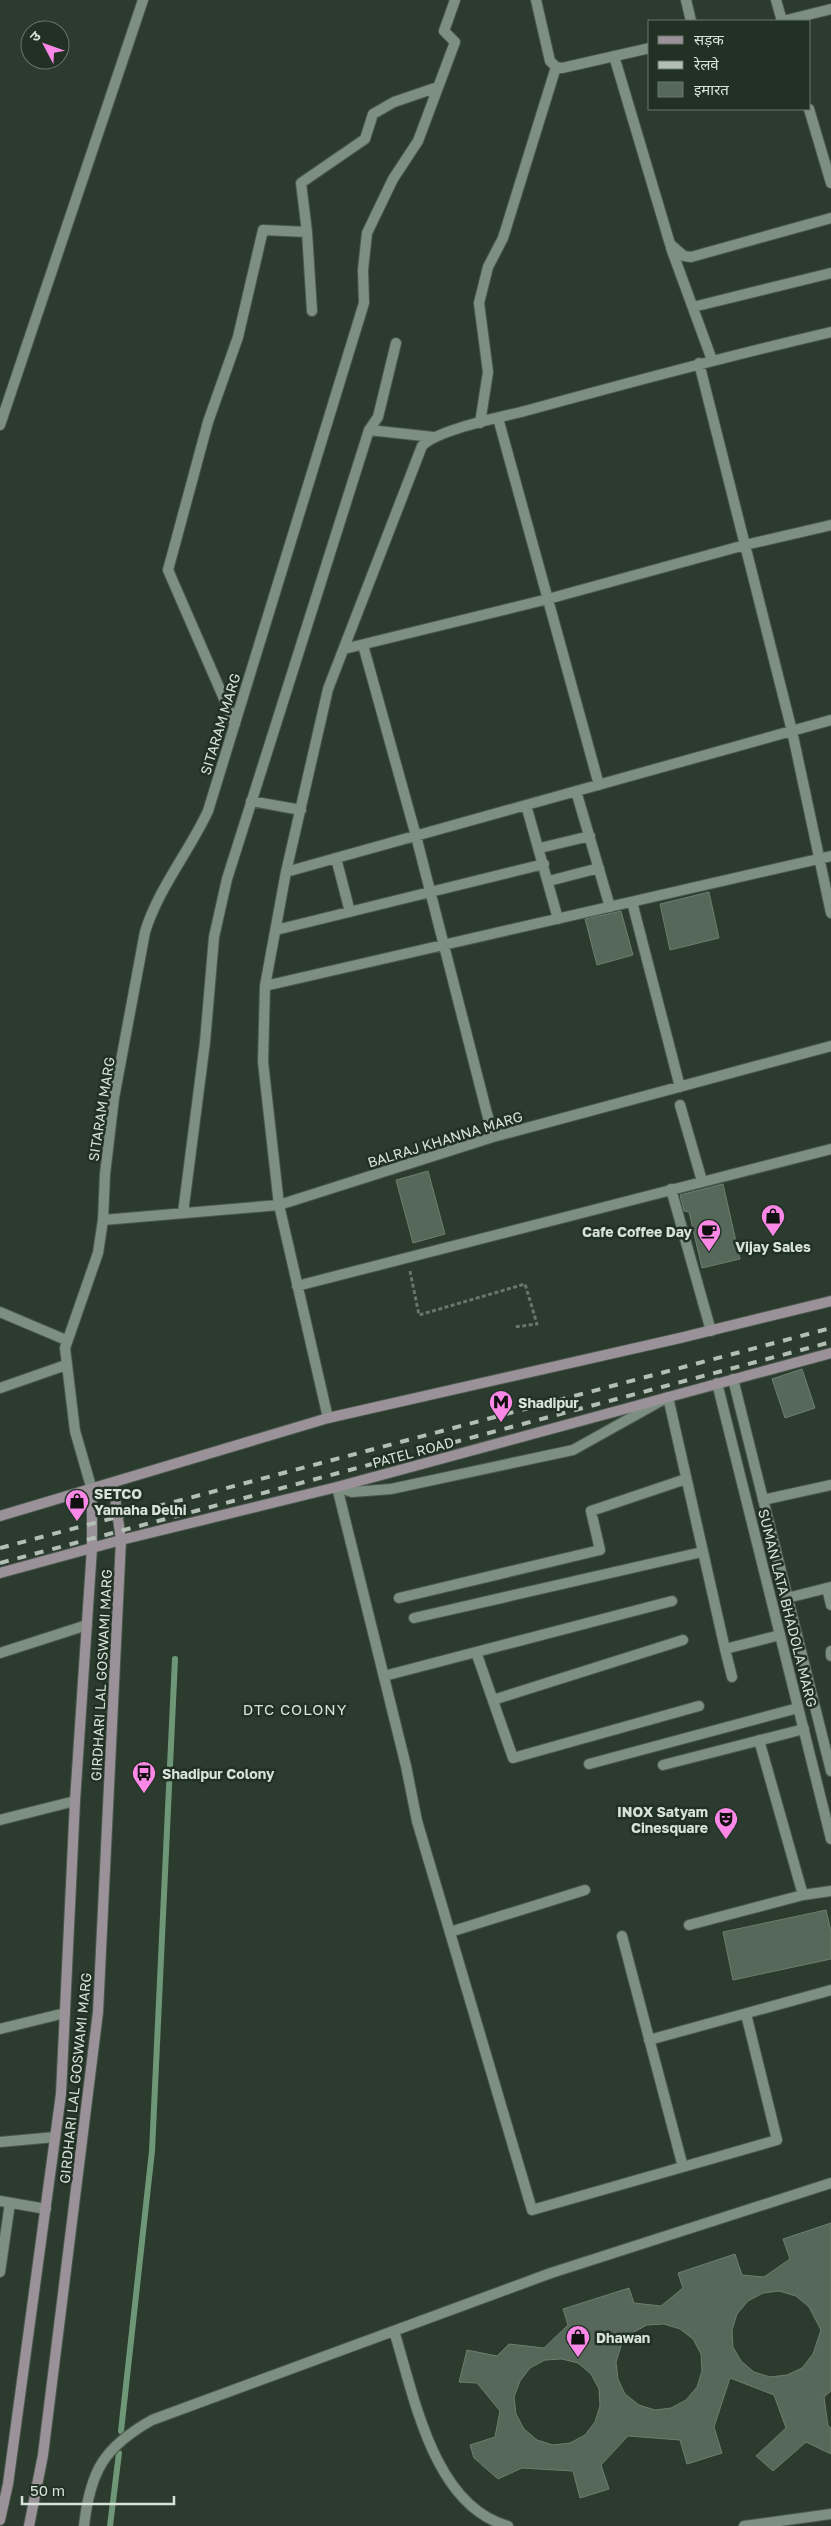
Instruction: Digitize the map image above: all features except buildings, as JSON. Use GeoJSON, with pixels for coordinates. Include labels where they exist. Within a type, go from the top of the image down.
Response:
{"type":"FeatureCollection","features":[{"type":"Feature","properties":{"kind":"main road"},"geometry":{"type":"LineString","coordinates":[[0,1516],[113,1484],[328,1418],[831,1301]]}},
{"type":"Feature","properties":{"kind":"main road","name":"PATEL ROAD"},"geometry":{"type":"LineString","coordinates":[[0,1573],[121,1540],[337,1487],[831,1352]]}},
{"type":"Feature","properties":{"kind":"main road","name":"GIRDHARI LAL GOSWAMI MARG"},"geometry":{"type":"LineString","coordinates":[[29,2526],[44,2455],[98,2012],[121,1540],[113,1484]]}},
{"type":"Feature","properties":{"kind":"main road","name":"GIRDHARI LAL GOSWAMI MARG"},"geometry":{"type":"LineString","coordinates":[[0,2520],[8,2484],[61,2094],[75,1800],[92,1548],[92,1490]]}},
{"type":"Feature","properties":{"kind":"street"},"geometry":{"type":"LineString","coordinates":[[0,425],[143,0]]}},
{"type":"Feature","properties":{"kind":"street","name":"SITARAM MARG"},"geometry":{"type":"LineString","coordinates":[[66,1340],[98,1253],[103,1220],[114,1098],[144,932],[154,909],[196,837],[208,812],[364,303],[363,270],[367,233],[393,179],[418,141],[454,42],[444,31],[455,0]]}},
{"type":"Feature","properties":{"kind":"street"},"geometry":{"type":"LineString","coordinates":[[536,0],[550,60],[556,67],[562,68],[648,48]]}},
{"type":"Feature","properties":{"kind":"street"},"geometry":{"type":"LineString","coordinates":[[686,0],[692,20]]}},
{"type":"Feature","properties":{"kind":"street"},"geometry":{"type":"LineString","coordinates":[[776,0],[782,20]]}},
{"type":"Feature","properties":{"kind":"street"},"geometry":{"type":"LineString","coordinates":[[786,20],[831,9]]}},
{"type":"Feature","properties":{"kind":"street"},"geometry":{"type":"LineString","coordinates":[[614,56],[670,244],[712,360]]}},
{"type":"Feature","properties":{"kind":"street"},"geometry":{"type":"LineString","coordinates":[[480,423],[488,372],[479,303],[488,267],[503,238],[556,67]]}},
{"type":"Feature","properties":{"kind":"street"},"geometry":{"type":"LineString","coordinates":[[312,311],[308,232],[301,183],[365,139],[373,114],[394,102],[438,86]]}},
{"type":"Feature","properties":{"kind":"street"},"geometry":{"type":"LineString","coordinates":[[809,110],[831,183]]}},
{"type":"Feature","properties":{"kind":"street"},"geometry":{"type":"LineString","coordinates":[[670,244],[684,256],[691,257],[831,218]]}},
{"type":"Feature","properties":{"kind":"street"},"geometry":{"type":"LineString","coordinates":[[235,724],[168,570],[208,422],[238,336],[264,230],[308,232]]}},
{"type":"Feature","properties":{"kind":"street"},"geometry":{"type":"LineString","coordinates":[[693,307],[831,273]]}},
{"type":"Feature","properties":{"kind":"street"},"geometry":{"type":"LineString","coordinates":[[328,1418],[279,1204],[263,1062],[265,986],[286,872],[328,689],[418,454],[427,441],[433,437],[480,423],[699,363],[831,332]]}},
{"type":"Feature","properties":{"kind":"street"},"geometry":{"type":"LineString","coordinates":[[183,1213],[205,1042],[214,937],[227,879],[369,430],[378,417],[396,343]]}},
{"type":"Feature","properties":{"kind":"street"},"geometry":{"type":"LineString","coordinates":[[699,363],[792,731],[818,859],[831,912]]}},
{"type":"Feature","properties":{"kind":"street"},"geometry":{"type":"LineString","coordinates":[[498,418],[599,785]]}},
{"type":"Feature","properties":{"kind":"street"},"geometry":{"type":"LineString","coordinates":[[369,430],[433,437]]}},
{"type":"Feature","properties":{"kind":"street"},"geometry":{"type":"LineString","coordinates":[[344,649],[548,599],[831,525]]}},
{"type":"Feature","properties":{"kind":"street"},"geometry":{"type":"LineString","coordinates":[[363,645],[416,836],[493,1137]]}},
{"type":"Feature","properties":{"kind":"street"},"geometry":{"type":"LineString","coordinates":[[286,872],[831,720]]}},
{"type":"Feature","properties":{"kind":"street"},"geometry":{"type":"LineString","coordinates":[[576,791],[610,907]]}},
{"type":"Feature","properties":{"kind":"street"},"geometry":{"type":"LineString","coordinates":[[251,801],[301,810]]}},
{"type":"Feature","properties":{"kind":"street"},"geometry":{"type":"LineString","coordinates":[[526,805],[540,848],[558,919]]}},
{"type":"Feature","properties":{"kind":"street"},"geometry":{"type":"LineString","coordinates":[[540,848],[590,836]]}},
{"type":"Feature","properties":{"kind":"street"},"geometry":{"type":"LineString","coordinates":[[265,986],[831,856]]}},
{"type":"Feature","properties":{"kind":"street"},"geometry":{"type":"LineString","coordinates":[[336,858],[350,912]]}},
{"type":"Feature","properties":{"kind":"street"},"geometry":{"type":"LineString","coordinates":[[276,930],[544,864]]}},
{"type":"Feature","properties":{"kind":"street"},"geometry":{"type":"LineString","coordinates":[[549,881],[599,868]]}},
{"type":"Feature","properties":{"kind":"street"},"geometry":{"type":"LineString","coordinates":[[632,902],[680,1087]]}},
{"type":"Feature","properties":{"kind":"street","name":"BALRAJ KHANNA MARG"},"geometry":{"type":"LineString","coordinates":[[103,1220],[279,1204],[493,1137],[831,1046]]}},
{"type":"Feature","properties":{"kind":"street"},"geometry":{"type":"LineString","coordinates":[[680,1105],[702,1181]]}},
{"type":"Feature","properties":{"kind":"street"},"geometry":{"type":"LineString","coordinates":[[297,1286],[671,1188],[831,1149]]}},
{"type":"Feature","properties":{"kind":"street"},"geometry":{"type":"LineString","coordinates":[[671,1188],[711,1330]]}},
{"type":"Feature","properties":{"kind":"street"},"geometry":{"type":"LineString","coordinates":[[0,1312],[66,1340],[66,1365],[76,1431],[92,1490]]}},
{"type":"Feature","properties":{"kind":"street"},"geometry":{"type":"LineString","coordinates":[[0,1388],[66,1365]]}},
{"type":"Feature","properties":{"kind":"street","name":"SUMAN LATA BHADOLA MARG"},"geometry":{"type":"LineString","coordinates":[[733,1379],[831,1771]]}},
{"type":"Feature","properties":{"kind":"street","name":"SUMAN LATA BHADOLA MARG"},"geometry":{"type":"LineString","coordinates":[[718,1383],[831,1839]]}},
{"type":"Feature","properties":{"kind":"street"},"geometry":{"type":"LineString","coordinates":[[337,1487],[352,1492],[391,1489],[573,1450],[668,1397],[732,1677]]}},
{"type":"Feature","properties":{"kind":"street"},"geometry":{"type":"LineString","coordinates":[[399,1598],[600,1550],[591,1511],[686,1479]]}},
{"type":"Feature","properties":{"kind":"street"},"geometry":{"type":"LineString","coordinates":[[763,1500],[831,1485]]}},
{"type":"Feature","properties":{"kind":"street"},"geometry":{"type":"LineString","coordinates":[[337,1487],[384,1676],[417,1821],[532,2210],[778,2140],[746,2014]]}},
{"type":"Feature","properties":{"kind":"street"},"geometry":{"type":"LineString","coordinates":[[414,1618],[702,1552]]}},
{"type":"Feature","properties":{"kind":"street"},"geometry":{"type":"LineString","coordinates":[[787,1598],[829,1588],[831,1605]]}},
{"type":"Feature","properties":{"kind":"street"},"geometry":{"type":"LineString","coordinates":[[384,1676],[672,1601]]}},
{"type":"Feature","properties":{"kind":"street"},"geometry":{"type":"LineString","coordinates":[[0,1653],[87,1625]]}},
{"type":"Feature","properties":{"kind":"street"},"geometry":{"type":"LineString","coordinates":[[725,1649],[780,1635]]}},
{"type":"Feature","properties":{"kind":"street"},"geometry":{"type":"LineString","coordinates":[[493,1700],[683,1640]]}},
{"type":"Feature","properties":{"kind":"street"},"geometry":{"type":"LineString","coordinates":[[831,1651],[831,1656]]}},
{"type":"Feature","properties":{"kind":"street"},"geometry":{"type":"LineString","coordinates":[[476,1652],[513,1758],[699,1706]]}},
{"type":"Feature","properties":{"kind":"street"},"geometry":{"type":"LineString","coordinates":[[589,1764],[798,1708]]}},
{"type":"Feature","properties":{"kind":"street"},"geometry":{"type":"LineString","coordinates":[[663,1765],[804,1729]]}},
{"type":"Feature","properties":{"kind":"street"},"geometry":{"type":"LineString","coordinates":[[759,1740],[803,1894]]}},
{"type":"Feature","properties":{"kind":"street"},"geometry":{"type":"LineString","coordinates":[[0,1820],[75,1800]]}},
{"type":"Feature","properties":{"kind":"street"},"geometry":{"type":"LineString","coordinates":[[450,1932],[585,1890]]}},
{"type":"Feature","properties":{"kind":"street"},"geometry":{"type":"LineString","coordinates":[[689,1925],[803,1894],[831,1891]]}},
{"type":"Feature","properties":{"kind":"street"},"geometry":{"type":"LineString","coordinates":[[622,1936],[683,2167]]}},
{"type":"Feature","properties":{"kind":"street"},"geometry":{"type":"LineString","coordinates":[[649,2040],[831,1990]]}},
{"type":"Feature","properties":{"kind":"street"},"geometry":{"type":"LineString","coordinates":[[0,2029],[65,2013]]}},
{"type":"Feature","properties":{"kind":"street"},"geometry":{"type":"LineString","coordinates":[[0,2142],[55,2137]]}},
{"type":"Feature","properties":{"kind":"street"},"geometry":{"type":"LineString","coordinates":[[84,2526],[87,2499],[94,2478],[110,2450],[128,2434],[152,2420],[552,2273],[831,2183]]}},
{"type":"Feature","properties":{"kind":"street"},"geometry":{"type":"LineString","coordinates":[[0,2272],[5,2202],[46,2208]]}},
{"type":"Feature","properties":{"kind":"street"},"geometry":{"type":"LineString","coordinates":[[394,2331],[429,2443],[456,2492],[477,2512],[508,2526]]}},
{"type":"Feature","properties":{"kind":"street"},"geometry":{"type":"LineString","coordinates":[[744,2526],[831,2514]]}},
{"type":"Feature","properties":{"kind":"path"},"geometry":{"type":"LineString","coordinates":[[408,1258],[419,1315],[525,1284],[538,1324],[514,1327]]}},
{"type":"Feature","properties":{"kind":"waterway"},"geometry":{"type":"LineString","coordinates":[[121,2431],[152,2151],[175,1659]]}},
{"type":"Feature","properties":{"kind":"waterway"},"geometry":{"type":"LineString","coordinates":[[110,2526],[119,2453]]}},
{"type":"Feature","properties":{"kind":"railway"},"geometry":{"type":"LineString","coordinates":[[0,1548],[831,1328]]}},
{"type":"Feature","properties":{"kind":"railway"},"geometry":{"type":"LineString","coordinates":[[0,1563],[831,1342]]}},
{"type":"Feature","properties":{"kind":"place","name":"Vijay Sales"},"geometry":{"type":"Point","coordinates":[773,1237]}},
{"type":"Feature","properties":{"kind":"place","name":"Cafe Coffee Day"},"geometry":{"type":"Point","coordinates":[709,1252]}},
{"type":"Feature","properties":{"kind":"place","name":"Shadipur"},"geometry":{"type":"Point","coordinates":[501,1423]}},
{"type":"Feature","properties":{"kind":"place","name":"SETCO Yamaha Delhi"},"geometry":{"type":"Point","coordinates":[77,1522]}},
{"type":"Feature","properties":{"kind":"place","name":"Shadipur Colony"},"geometry":{"type":"Point","coordinates":[144,1794]}},
{"type":"Feature","properties":{"kind":"place","name":"INOX Satyam Cinesquare"},"geometry":{"type":"Point","coordinates":[726,1840]}},
{"type":"Feature","properties":{"kind":"place","name":"Dhawan"},"geometry":{"type":"Point","coordinates":[578,2358]}},
{"type":"Feature","properties":{"kind":"district","name":"DTC COLONY"},"geometry":{"type":"Point","coordinates":[295,1709]}}]}
